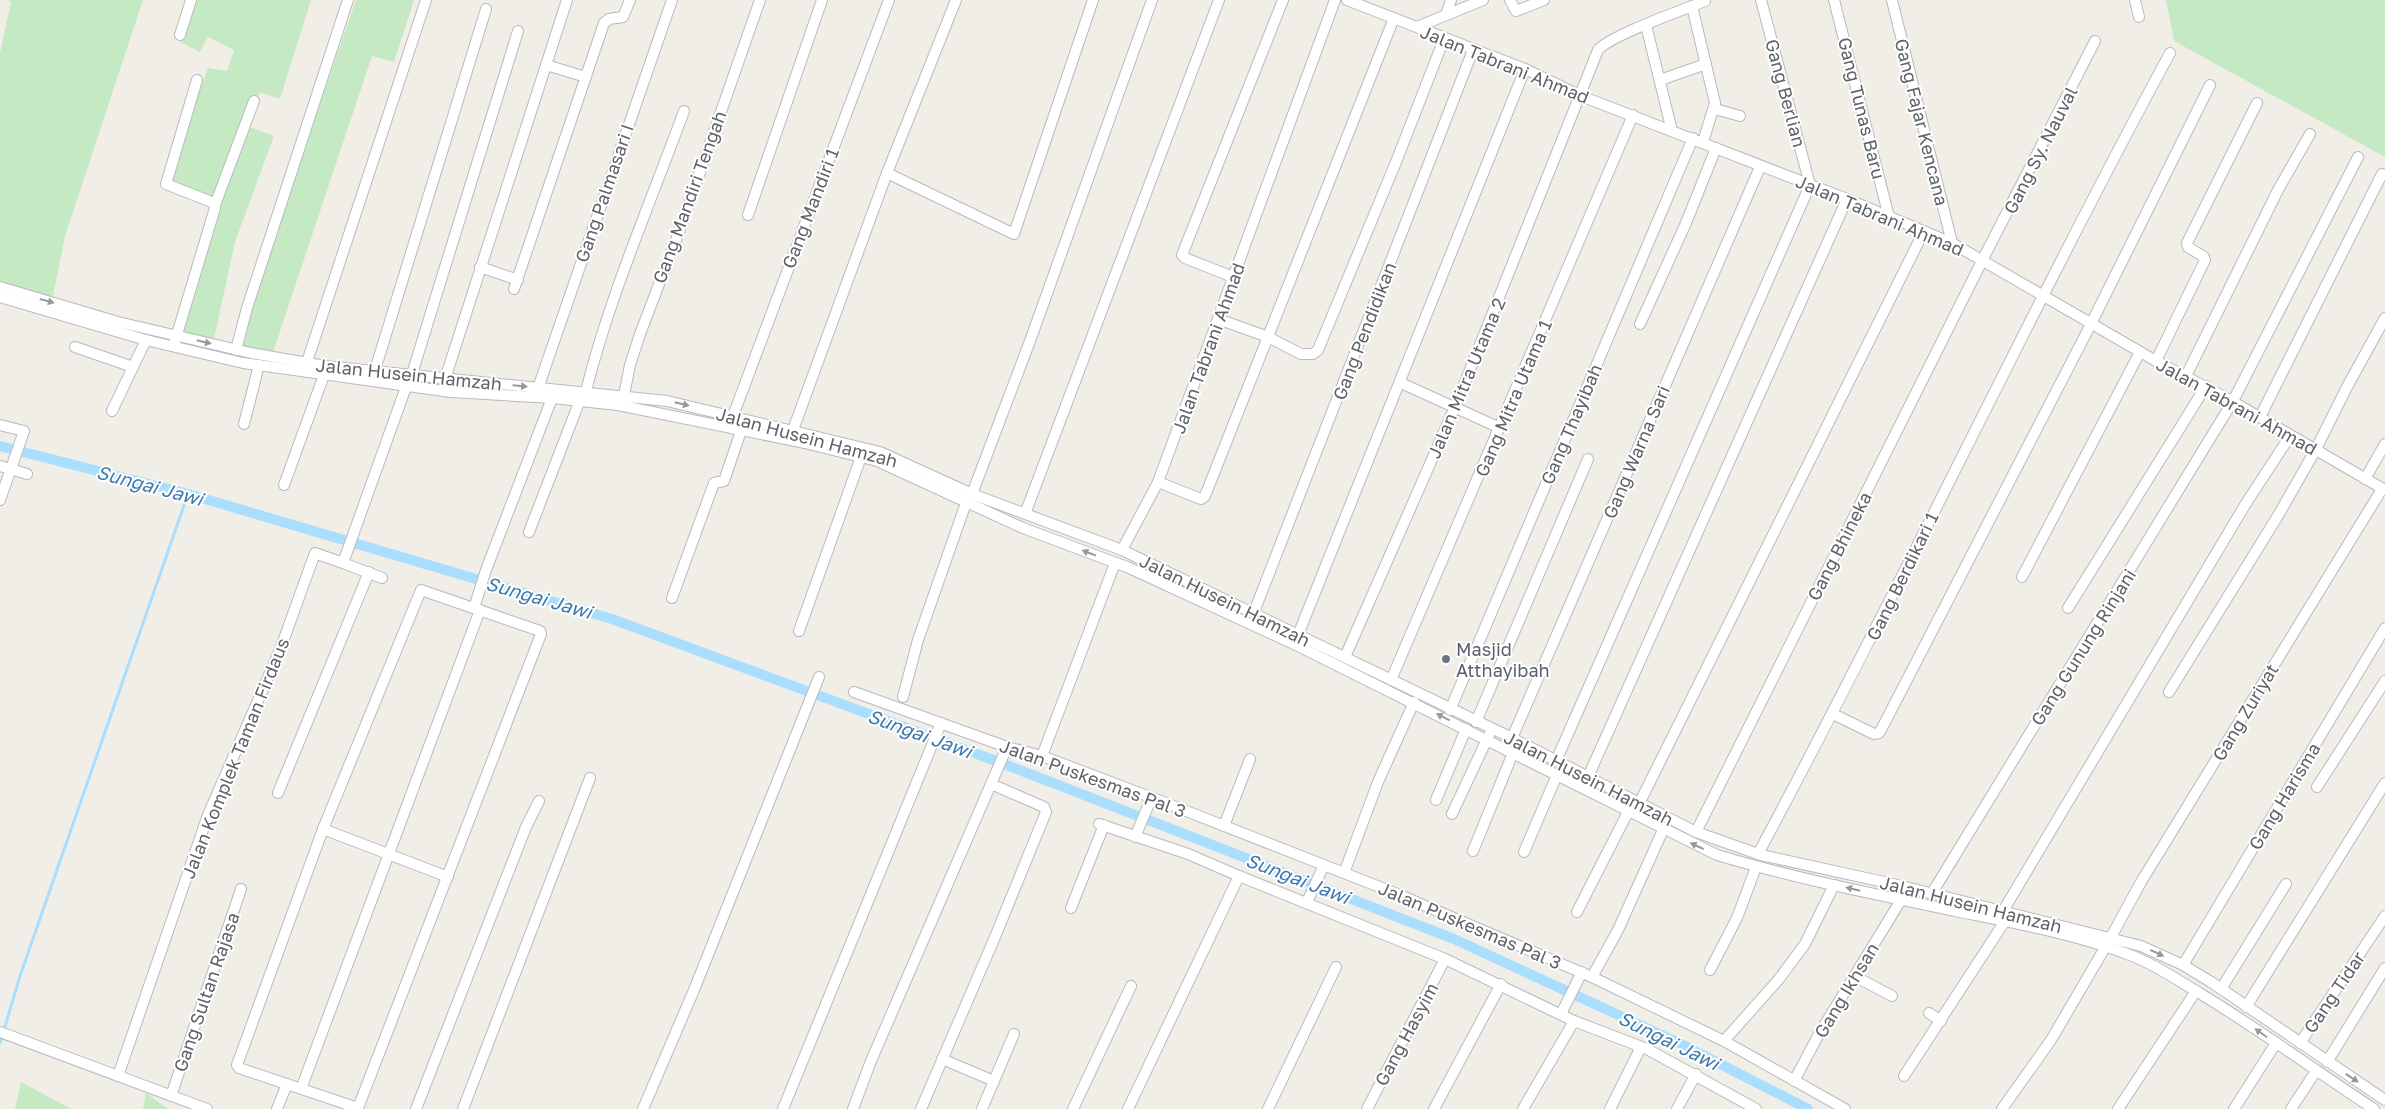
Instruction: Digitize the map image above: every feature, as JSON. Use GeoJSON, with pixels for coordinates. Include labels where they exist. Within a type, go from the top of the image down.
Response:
{"type":"FeatureCollection","features":[{"type":"Feature","properties":{"kind":"street"},"geometry":{"type":"LineString","coordinates":[[180,35],[191,0]]}},
{"type":"Feature","properties":{"kind":"street"},"geometry":{"type":"LineString","coordinates":[[236,350],[247,308],[348,0]]}},
{"type":"Feature","properties":{"kind":"street"},"geometry":{"type":"LineString","coordinates":[[307,362],[426,0]]}},
{"type":"Feature","properties":{"kind":"street"},"geometry":{"type":"LineString","coordinates":[[445,379],[567,0]]}},
{"type":"Feature","properties":{"kind":"street"},"geometry":{"type":"LineString","coordinates":[[480,267],[516,285],[604,23],[609,19],[623,17],[630,0]]}},
{"type":"Feature","properties":{"kind":"street","name":"Gang Palmasari I"},"geometry":{"type":"LineString","coordinates":[[538,388],[573,280],[672,0]]}},
{"type":"Feature","properties":{"kind":"street","name":"Gang Mandiri Tengah"},"geometry":{"type":"LineString","coordinates":[[624,395],[630,365],[640,334],[679,232],[760,0]]}},
{"type":"Feature","properties":{"kind":"street"},"geometry":{"type":"LineString","coordinates":[[748,215],[788,94],[822,0]]}},
{"type":"Feature","properties":{"kind":"street","name":"Gang Mandiri 1"},"geometry":{"type":"LineString","coordinates":[[733,416],[889,0]]}},
{"type":"Feature","properties":{"kind":"street"},"geometry":{"type":"LineString","coordinates":[[793,430],[888,173],[956,0]]}},
{"type":"Feature","properties":{"kind":"street"},"geometry":{"type":"LineString","coordinates":[[888,173],[1014,234],[1093,0]]}},
{"type":"Feature","properties":{"kind":"street"},"geometry":{"type":"LineString","coordinates":[[903,697],[918,640],[969,498],[1030,341],[1152,0]]}},
{"type":"Feature","properties":{"kind":"street"},"geometry":{"type":"LineString","coordinates":[[1025,514],[1219,0]]}},
{"type":"Feature","properties":{"kind":"street"},"geometry":{"type":"LineString","coordinates":[[1233,277],[1185,258],[1182,255],[1283,0]]}},
{"type":"Feature","properties":{"kind":"street","name":"Jalan Tabrani Ahmad"},"geometry":{"type":"LineString","coordinates":[[1122,550],[1158,482],[1335,0]]}},
{"type":"Feature","properties":{"kind":"street","name":"Jalan Tabrani Ahmad"},"geometry":{"type":"LineString","coordinates":[[1347,0],[1370,4],[1394,18],[1525,69],[1581,96],[1693,138],[1760,167],[1847,199],[1952,243],[2156,361],[2233,401],[2384,490]]}},
{"type":"Feature","properties":{"kind":"street"},"geometry":{"type":"LineString","coordinates":[[1446,15],[1451,0]]}},
{"type":"Feature","properties":{"kind":"street"},"geometry":{"type":"LineString","coordinates":[[1417,27],[1483,0]]}},
{"type":"Feature","properties":{"kind":"street"},"geometry":{"type":"LineString","coordinates":[[1510,0],[1516,11],[1544,0]]}},
{"type":"Feature","properties":{"kind":"street","name":"Gang Berlian"},"geometry":{"type":"LineString","coordinates":[[1761,0],[1810,185]]}},
{"type":"Feature","properties":{"kind":"street","name":"Gang Tunas Baru"},"geometry":{"type":"LineString","coordinates":[[1834,0],[1889,217]]}},
{"type":"Feature","properties":{"kind":"street","name":"Gang Fajar Kencana"},"geometry":{"type":"LineString","coordinates":[[1892,0],[1952,243]]}},
{"type":"Feature","properties":{"kind":"street"},"geometry":{"type":"LineString","coordinates":[[2135,0],[2140,17]]}},
{"type":"Feature","properties":{"kind":"street","name":"Jalan Mitra Utama 2"},"geometry":{"type":"LineString","coordinates":[[1345,658],[1455,407],[1599,49],[1646,25],[1705,1]]}},
{"type":"Feature","properties":{"kind":"street"},"geometry":{"type":"LineString","coordinates":[[1692,6],[1715,109],[1703,142]]}},
{"type":"Feature","properties":{"kind":"street"},"geometry":{"type":"LineString","coordinates":[[375,370],[486,9]]}},
{"type":"Feature","properties":{"kind":"street"},"geometry":{"type":"LineString","coordinates":[[1158,482],[1201,499],[1205,496],[1394,18]]}},
{"type":"Feature","properties":{"kind":"street"},"geometry":{"type":"LineString","coordinates":[[1646,25],[1672,130]]}},
{"type":"Feature","properties":{"kind":"street"},"geometry":{"type":"LineString","coordinates":[[412,374],[518,31]]}},
{"type":"Feature","properties":{"kind":"street"},"geometry":{"type":"LineString","coordinates":[[1218,319],[1268,337],[1305,355],[1312,354],[1322,344],[1444,39]]}},
{"type":"Feature","properties":{"kind":"street","name":"Gang Sy. Nauval"},"geometry":{"type":"LineString","coordinates":[[1982,259],[2095,41]]}},
{"type":"Feature","properties":{"kind":"street","name":"Gang Pendidikan"},"geometry":{"type":"LineString","coordinates":[[1254,612],[1473,50]]}},
{"type":"Feature","properties":{"kind":"street","name":"Gang Berdikari 1"},"geometry":{"type":"LineString","coordinates":[[1758,854],[1833,714],[2123,141],[2170,53]]}},
{"type":"Feature","properties":{"kind":"street"},"geometry":{"type":"LineString","coordinates":[[1660,80],[1706,64]]}},
{"type":"Feature","properties":{"kind":"street"},"geometry":{"type":"LineString","coordinates":[[546,65],[586,77]]}},
{"type":"Feature","properties":{"kind":"street"},"geometry":{"type":"LineString","coordinates":[[1298,635],[1401,383],[1525,69]]}},
{"type":"Feature","properties":{"kind":"street"},"geometry":{"type":"LineString","coordinates":[[197,80],[166,184],[214,203],[215,206]]}},
{"type":"Feature","properties":{"kind":"street"},"geometry":{"type":"LineString","coordinates":[[1833,714],[1874,734],[1879,733],[2091,324],[2210,85]]}},
{"type":"Feature","properties":{"kind":"street"},"geometry":{"type":"LineString","coordinates":[[174,347],[215,206],[254,100]]}},
{"type":"Feature","properties":{"kind":"street"},"geometry":{"type":"LineString","coordinates":[[2156,361],[2205,260],[2204,257],[2188,247],[2187,243],[2257,103]]}},
{"type":"Feature","properties":{"kind":"street"},"geometry":{"type":"LineString","coordinates":[[1715,109],[1740,116]]}},
{"type":"Feature","properties":{"kind":"street"},"geometry":{"type":"LineString","coordinates":[[586,391],[597,348],[624,270],[684,111]]}},
{"type":"Feature","properties":{"kind":"street","name":"Gang Mitra Utama 1"},"geometry":{"type":"LineString","coordinates":[[1391,680],[1633,115]]}},
{"type":"Feature","properties":{"kind":"street"},"geometry":{"type":"LineString","coordinates":[[2186,376],[2278,190],[2310,134]]}},
{"type":"Feature","properties":{"kind":"street","name":"Gang Thayibah"},"geometry":{"type":"LineString","coordinates":[[1450,710],[1693,138]]}},
{"type":"Feature","properties":{"kind":"street"},"geometry":{"type":"LineString","coordinates":[[1640,324],[1686,223],[1716,148]]}},
{"type":"Feature","properties":{"kind":"street","name":"Gang Gunung Rinjani"},"geometry":{"type":"LineString","coordinates":[[1932,893],[2233,401],[2358,157]]}},
{"type":"Feature","properties":{"kind":"street","name":"Gang Warna Sari"},"geometry":{"type":"LineString","coordinates":[[1512,738],[1760,167]]}},
{"type":"Feature","properties":{"kind":"street"},"geometry":{"type":"LineString","coordinates":[[2260,417],[2382,174]]}},
{"type":"Feature","properties":{"kind":"street"},"geometry":{"type":"LineString","coordinates":[[1556,762],[1810,185]]}},
{"type":"Feature","properties":{"kind":"street"},"geometry":{"type":"LineString","coordinates":[[1588,777],[1847,199]]}},
{"type":"Feature","properties":{"kind":"street"},"geometry":{"type":"LineString","coordinates":[[1639,804],[1924,231]]}},
{"type":"Feature","properties":{"kind":"street","name":"Gang Bhineka"},"geometry":{"type":"LineString","coordinates":[[1696,832],[1982,259]]}},
{"type":"Feature","properties":{"kind":"street","name":"Jalan Husein Hamzah"},"geometry":{"type":"LineString","coordinates":[[0,287],[118,322],[236,350],[307,362],[458,381],[586,391],[667,401],[880,452],[1023,528],[1115,563],[1277,631],[1466,730],[1663,830],[1717,855],[1756,867],[1901,900],[2004,916]]}},
{"type":"Feature","properties":{"kind":"street","name":"Jalan Husein Hamzah"},"geometry":{"type":"LineString","coordinates":[[0,297],[146,340],[259,365],[406,387],[580,400],[618,405],[877,461],[969,498],[1025,514],[1122,550],[1254,612],[1277,631],[1298,635],[1450,710],[1512,738],[1696,832],[1758,854],[1932,893],[2004,916],[2108,942],[2141,946],[2182,965],[2221,989],[2326,1062],[2385,1100]]}},
{"type":"Feature","properties":{"kind":"street"},"geometry":{"type":"LineString","coordinates":[[2170,692],[2316,449],[2385,318]]}},
{"type":"Feature","properties":{"kind":"street"},"geometry":{"type":"LineString","coordinates":[[112,410],[146,340]]}},
{"type":"Feature","properties":{"kind":"street"},"geometry":{"type":"LineString","coordinates":[[75,348],[133,367]]}},
{"type":"Feature","properties":{"kind":"street"},"geometry":{"type":"LineString","coordinates":[[2022,577],[2140,352]]}},
{"type":"Feature","properties":{"kind":"street"},"geometry":{"type":"LineString","coordinates":[[244,424],[259,365]]}},
{"type":"Feature","properties":{"kind":"street"},"geometry":{"type":"LineString","coordinates":[[284,485],[324,375]]}},
{"type":"Feature","properties":{"kind":"street"},"geometry":{"type":"LineString","coordinates":[[456,392],[458,381]]}},
{"type":"Feature","properties":{"kind":"street"},"geometry":{"type":"LineString","coordinates":[[1401,383],[1500,428]]}},
{"type":"Feature","properties":{"kind":"street"},"geometry":{"type":"LineString","coordinates":[[2068,608],[2206,386]]}},
{"type":"Feature","properties":{"kind":"street"},"geometry":{"type":"LineString","coordinates":[[382,578],[343,563],[345,552],[406,387]]}},
{"type":"Feature","properties":{"kind":"street"},"geometry":{"type":"LineString","coordinates":[[301,1089],[390,856],[477,609],[478,594],[552,398]]}},
{"type":"Feature","properties":{"kind":"street"},"geometry":{"type":"LineString","coordinates":[[529,532],[580,400]]}},
{"type":"Feature","properties":{"kind":"street"},"geometry":{"type":"LineString","coordinates":[[0,425],[23,434],[0,500]]}},
{"type":"Feature","properties":{"kind":"street"},"geometry":{"type":"LineString","coordinates":[[773,437],[775,426]]}},
{"type":"Feature","properties":{"kind":"street"},"geometry":{"type":"LineString","coordinates":[[672,598],[714,483],[724,481],[741,431]]}},
{"type":"Feature","properties":{"kind":"street"},"geometry":{"type":"LineString","coordinates":[[1904,1076],[1941,1021],[2241,513],[2290,436]]}},
{"type":"Feature","properties":{"kind":"street"},"geometry":{"type":"LineString","coordinates":[[2365,479],[2385,444]]}},
{"type":"Feature","properties":{"kind":"street"},"geometry":{"type":"LineString","coordinates":[[799,631],[861,457]]}},
{"type":"Feature","properties":{"kind":"street"},"geometry":{"type":"LineString","coordinates":[[1476,722],[1588,459]]}},
{"type":"Feature","properties":{"kind":"street"},"geometry":{"type":"LineString","coordinates":[[0,466],[27,474]]}},
{"type":"Feature","properties":{"kind":"street","name":"Gang Zuriyat"},"geometry":{"type":"LineString","coordinates":[[2002,1109],[2050,1040],[2141,882],[2384,490]]}},
{"type":"Feature","properties":{"kind":"street","name":"Jalan Komplek Taman Firdaus"},"geometry":{"type":"LineString","coordinates":[[118,1076],[208,815],[280,650],[315,553],[343,563]]}},
{"type":"Feature","properties":{"kind":"street"},"geometry":{"type":"LineString","coordinates":[[1042,756],[1115,563]]}},
{"type":"Feature","properties":{"kind":"street"},"geometry":{"type":"LineString","coordinates":[[278,793],[369,572]]}},
{"type":"Feature","properties":{"kind":"street"},"geometry":{"type":"LineString","coordinates":[[422,590],[477,609],[540,631],[541,634],[360,1107],[239,1068],[237,1065],[323,829],[422,590]]}},
{"type":"Feature","properties":{"kind":"street","name":"Gang Harisma"},"geometry":{"type":"LineString","coordinates":[[2182,965],[2385,628]]}},
{"type":"Feature","properties":{"kind":"street"},"geometry":{"type":"LineString","coordinates":[[2317,787],[2385,681]]}},
{"type":"Feature","properties":{"kind":"street"},"geometry":{"type":"LineString","coordinates":[[643,1109],[694,990],[817,682]]}},
{"type":"Feature","properties":{"kind":"street","name":"Jalan Puskesmas Pal 3"},"geometry":{"type":"LineString","coordinates":[[854,692],[939,727],[1006,750],[1042,756],[1224,826],[1322,869],[1344,873],[1585,976],[1724,1041],[1845,1109]]}},
{"type":"Feature","properties":{"kind":"street"},"geometry":{"type":"LineString","coordinates":[[1344,873],[1378,782],[1414,702]]}},
{"type":"Feature","properties":{"kind":"street"},"geometry":{"type":"LineString","coordinates":[[783,1109],[939,727]]}},
{"type":"Feature","properties":{"kind":"street"},"geometry":{"type":"LineString","coordinates":[[1436,800],[1466,730]]}},
{"type":"Feature","properties":{"kind":"street"},"geometry":{"type":"LineString","coordinates":[[1452,814],[1492,730]]}},
{"type":"Feature","properties":{"kind":"street"},"geometry":{"type":"LineString","coordinates":[[853,1109],[890,1016],[1006,750]]}},
{"type":"Feature","properties":{"kind":"street"},"geometry":{"type":"LineString","coordinates":[[1473,851],[1513,753]]}},
{"type":"Feature","properties":{"kind":"street"},"geometry":{"type":"LineString","coordinates":[[1224,826],[1250,759]]}},
{"type":"Feature","properties":{"kind":"street"},"geometry":{"type":"LineString","coordinates":[[1524,852],[1557,775]]}},
{"type":"Feature","properties":{"kind":"street"},"geometry":{"type":"LineString","coordinates":[[463,1109],[590,778]]}},
{"type":"Feature","properties":{"kind":"street"},"geometry":{"type":"LineString","coordinates":[[920,1109],[995,938],[1046,812],[1044,807],[993,781]]}},
{"type":"Feature","properties":{"kind":"street"},"geometry":{"type":"LineString","coordinates":[[2246,1007],[2385,783]]}},
{"type":"Feature","properties":{"kind":"street"},"geometry":{"type":"LineString","coordinates":[[1137,833],[1151,799]]}},
{"type":"Feature","properties":{"kind":"street"},"geometry":{"type":"LineString","coordinates":[[416,1109],[526,826],[539,802]]}},
{"type":"Feature","properties":{"kind":"street"},"geometry":{"type":"LineString","coordinates":[[1577,912],[1628,812]]}},
{"type":"Feature","properties":{"kind":"street"},"geometry":{"type":"LineString","coordinates":[[1071,908],[1102,824],[1137,833],[1239,876],[1309,899],[1501,984],[1563,1012],[1574,1021],[1641,1047],[1696,1074],[1751,1108]]}},
{"type":"Feature","properties":{"kind":"street"},"geometry":{"type":"LineString","coordinates":[[323,829],[448,877]]}},
{"type":"Feature","properties":{"kind":"street"},"geometry":{"type":"LineString","coordinates":[[1563,1012],[1585,976],[1618,930],[1663,830]]}},
{"type":"Feature","properties":{"kind":"street"},"geometry":{"type":"LineString","coordinates":[[1710,970],[1737,918],[1756,867]]}},
{"type":"Feature","properties":{"kind":"street"},"geometry":{"type":"LineString","coordinates":[[1309,899],[1322,869]]}},
{"type":"Feature","properties":{"kind":"street"},"geometry":{"type":"LineString","coordinates":[[1128,1109],[1239,876]]}},
{"type":"Feature","properties":{"kind":"street"},"geometry":{"type":"LineString","coordinates":[[2221,989],[2286,884]]}},
{"type":"Feature","properties":{"kind":"street"},"geometry":{"type":"LineString","coordinates":[[1724,1041],[1779,979],[1804,944],[1834,885]]}},
{"type":"Feature","properties":{"kind":"street","name":"Gang Sultan Rajasa"},"geometry":{"type":"LineString","coordinates":[[171,1096],[241,889]]}},
{"type":"Feature","properties":{"kind":"street","name":"Gang Ikhsan"},"geometry":{"type":"LineString","coordinates":[[1794,1081],[1854,976],[1901,900]]}},
{"type":"Feature","properties":{"kind":"street","name":"Gang Tidar"},"geometry":{"type":"LineString","coordinates":[[2300,1043],[2385,916]]}},
{"type":"Feature","properties":{"kind":"street","name":"Jalan Husein Hamzah"},"geometry":{"type":"LineString","coordinates":[[2108,942],[2161,969],[2374,1109]]}},
{"type":"Feature","properties":{"kind":"street","name":"Gang Hasyim"},"geometry":{"type":"LineString","coordinates":[[1367,1109],[1445,959]]}},
{"type":"Feature","properties":{"kind":"street"},"geometry":{"type":"LineString","coordinates":[[1268,1109],[1336,967]]}},
{"type":"Feature","properties":{"kind":"street"},"geometry":{"type":"LineString","coordinates":[[2326,1062],[2385,968]]}},
{"type":"Feature","properties":{"kind":"street"},"geometry":{"type":"LineString","coordinates":[[1854,976],[1892,996]]}},
{"type":"Feature","properties":{"kind":"street"},"geometry":{"type":"LineString","coordinates":[[1434,1109],[1501,984]]}},
{"type":"Feature","properties":{"kind":"street"},"geometry":{"type":"LineString","coordinates":[[1072,1109],[1131,986]]}},
{"type":"Feature","properties":{"kind":"street"},"geometry":{"type":"LineString","coordinates":[[2118,1109],[2196,991]]}},
{"type":"Feature","properties":{"kind":"street"},"geometry":{"type":"LineString","coordinates":[[1929,1013],[1941,1021]]}},
{"type":"Feature","properties":{"kind":"street"},"geometry":{"type":"LineString","coordinates":[[1523,1109],[1574,1021]]}},
{"type":"Feature","properties":{"kind":"street"},"geometry":{"type":"LineString","coordinates":[[4,1033],[207,1109]]}},
{"type":"Feature","properties":{"kind":"street"},"geometry":{"type":"LineString","coordinates":[[982,1109],[1014,1034]]}},
{"type":"Feature","properties":{"kind":"street"},"geometry":{"type":"LineString","coordinates":[[2234,1109],[2276,1043]]}},
{"type":"Feature","properties":{"kind":"street"},"geometry":{"type":"LineString","coordinates":[[1610,1109],[1641,1047]]}},
{"type":"Feature","properties":{"kind":"street"},"geometry":{"type":"LineString","coordinates":[[942,1059],[994,1081]]}},
{"type":"Feature","properties":{"kind":"street"},"geometry":{"type":"LineString","coordinates":[[2291,1109],[2316,1071]]}},
{"type":"Feature","properties":{"kind":"street"},"geometry":{"type":"LineString","coordinates":[[1677,1109],[1696,1074]]}},
{"type":"Feature","properties":{"kind":"street"},"geometry":{"type":"LineString","coordinates":[[277,1109],[287,1084]]}},
{"type":"Feature","properties":{"kind":"green space"},"geometry":{"type":"Polygon","coordinates":[[[7,0],[143,0],[65,236],[52,301],[0,281],[0,53],[11,2],[7,0]]]}},
{"type":"Feature","properties":{"kind":"green space"},"geometry":{"type":"Polygon","coordinates":[[[194,0],[311,0],[280,99],[260,92],[250,127],[274,136],[235,242],[211,353],[175,345],[218,203],[166,179],[208,68],[227,71],[234,50],[208,37],[200,52],[180,42],[194,0]]]}},
{"type":"Feature","properties":{"kind":"green space"},"geometry":{"type":"Polygon","coordinates":[[[356,0],[414,0],[394,62],[372,56],[272,355],[235,348],[356,0]]]}},
{"type":"Feature","properties":{"kind":"green space"},"geometry":{"type":"Polygon","coordinates":[[[2166,0],[2385,0],[2385,157],[2174,41],[2166,0]]]}},
{"type":"Feature","properties":{"kind":"green space"},"geometry":{"type":"Polygon","coordinates":[[[21,1082],[71,1109],[15,1109],[21,1082]]]}},
{"type":"Feature","properties":{"kind":"green space"},"geometry":{"type":"Polygon","coordinates":[[[146,1093],[168,1109],[143,1109],[146,1093]]]}},
{"type":"Feature","properties":{"kind":"waterway","name":"Sungai Jawi"},"geometry":{"type":"LineString","coordinates":[[0,446],[188,494],[612,619],[1004,764],[1454,939],[1681,1044],[1808,1109]]}},
{"type":"Feature","properties":{"kind":"waterway"},"geometry":{"type":"LineString","coordinates":[[0,1043],[20,976],[188,494]]}},
{"type":"Feature","properties":{"kind":"place","name":"Masjid Atthayibah"},"geometry":{"type":"Point","coordinates":[1446,659]}}]}
